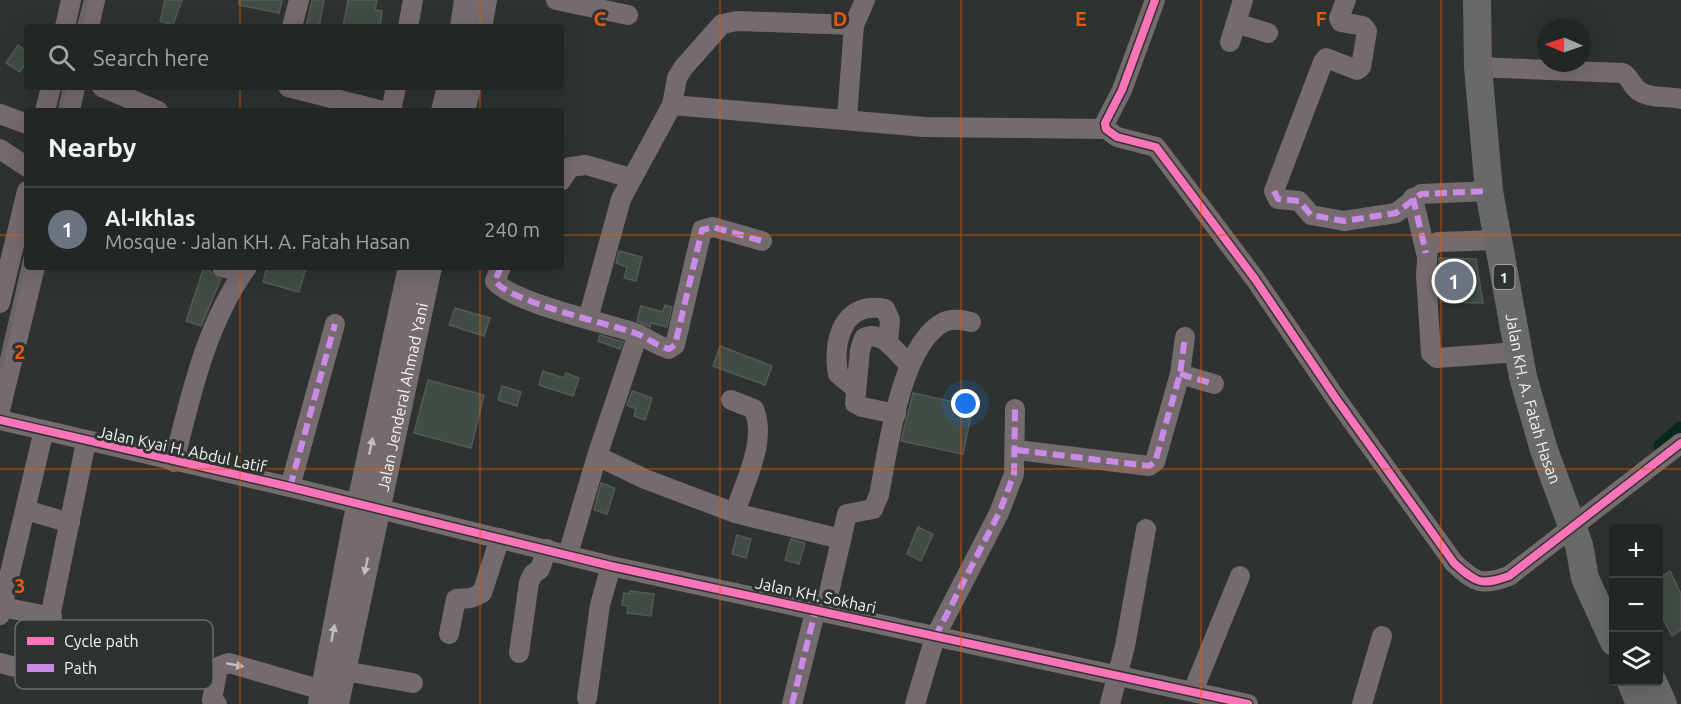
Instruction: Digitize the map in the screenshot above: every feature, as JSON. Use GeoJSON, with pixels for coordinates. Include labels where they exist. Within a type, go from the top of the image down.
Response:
{"type":"FeatureCollection","features":[{"type":"Feature","properties":{"kind":"highway","name":"Jalan KH. A. Fatah Hasan"},"geometry":{"type":"LineString","coordinates":[[1477,0],[1478,67],[1490,190],[1518,352],[1544,450],[1575,538],[1585,578],[1609,632]]}},
{"type":"Feature","properties":{"kind":"highway","name":"1"},"geometry":{"type":"LineString","coordinates":[[1575,538],[1600,569],[1609,586]]}},
{"type":"Feature","properties":{"kind":"highway"},"geometry":{"type":"LineString","coordinates":[[1633,686],[1640,704]]}},
{"type":"Feature","properties":{"kind":"highway"},"geometry":{"type":"LineString","coordinates":[[1655,686],[1663,704]]}},
{"type":"Feature","properties":{"kind":"main road"},"geometry":{"type":"LineString","coordinates":[[462,24],[466,0]]}},
{"type":"Feature","properties":{"kind":"main road"},"geometry":{"type":"LineString","coordinates":[[481,24],[485,0]]}},
{"type":"Feature","properties":{"kind":"main road"},"geometry":{"type":"LineString","coordinates":[[444,108],[448,90]]}},
{"type":"Feature","properties":{"kind":"main road"},"geometry":{"type":"LineString","coordinates":[[464,108],[468,90]]}},
{"type":"Feature","properties":{"kind":"main road","name":"Jalan Jenderal Ahmad Yani"},"geometry":{"type":"LineString","coordinates":[[326,699],[344,671],[369,506],[409,270]]}},
{"type":"Feature","properties":{"kind":"main road","name":"Jalan Jenderal Ahmad Yani"},"geometry":{"type":"LineString","coordinates":[[326,699],[369,506],[429,270]]}},
{"type":"Feature","properties":{"kind":"street"},"geometry":{"type":"LineString","coordinates":[[66,24],[71,0]]}},
{"type":"Feature","properties":{"kind":"street"},"geometry":{"type":"LineString","coordinates":[[89,24],[95,0]]}},
{"type":"Feature","properties":{"kind":"street"},"geometry":{"type":"LineString","coordinates":[[293,24],[299,0]]}},
{"type":"Feature","properties":{"kind":"street"},"geometry":{"type":"LineString","coordinates":[[409,24],[413,0]]}},
{"type":"Feature","properties":{"kind":"street"},"geometry":{"type":"LineString","coordinates":[[556,0],[628,15]]}},
{"type":"Feature","properties":{"kind":"street"},"geometry":{"type":"LineString","coordinates":[[847,118],[854,25],[865,0]]}},
{"type":"Feature","properties":{"kind":"street"},"geometry":{"type":"LineString","coordinates":[[1106,129],[1105,123],[1122,90],[1155,0]]}},
{"type":"Feature","properties":{"kind":"street"},"geometry":{"type":"LineString","coordinates":[[1243,0],[1233,32],[1268,33]]}},
{"type":"Feature","properties":{"kind":"street"},"geometry":{"type":"LineString","coordinates":[[1346,0],[1338,18],[1341,22],[1363,26],[1367,31],[1361,68],[1357,70],[1326,58],[1323,62],[1274,191],[1278,199],[1299,201],[1311,215],[1344,221],[1396,213],[1421,194],[1490,190]]}},
{"type":"Feature","properties":{"kind":"street"},"geometry":{"type":"LineString","coordinates":[[588,319],[615,226],[617,210],[631,178],[672,105],[677,78],[722,24],[736,21],[854,25]]}},
{"type":"Feature","properties":{"kind":"street"},"geometry":{"type":"LineString","coordinates":[[1478,67],[1623,73],[1630,77],[1634,87],[1641,92],[1681,99]]}},
{"type":"Feature","properties":{"kind":"street"},"geometry":{"type":"LineString","coordinates":[[46,108],[50,90]]}},
{"type":"Feature","properties":{"kind":"street"},"geometry":{"type":"LineString","coordinates":[[71,108],[74,90]]}},
{"type":"Feature","properties":{"kind":"street"},"geometry":{"type":"LineString","coordinates":[[109,90],[151,108]]}},
{"type":"Feature","properties":{"kind":"street"},"geometry":{"type":"LineString","coordinates":[[300,90],[371,108]]}},
{"type":"Feature","properties":{"kind":"street"},"geometry":{"type":"LineString","coordinates":[[392,108],[395,90]]}},
{"type":"Feature","properties":{"kind":"street"},"geometry":{"type":"LineString","coordinates":[[672,105],[847,118],[924,127],[1106,129],[1117,137],[1156,147],[1255,279],[1322,379],[1454,563],[1474,580],[1489,584],[1509,576],[1575,538],[1681,443]]}},
{"type":"Feature","properties":{"kind":"street"},"geometry":{"type":"LineString","coordinates":[[0,114],[24,123]]}},
{"type":"Feature","properties":{"kind":"street"},"geometry":{"type":"LineString","coordinates":[[0,149],[24,164]]}},
{"type":"Feature","properties":{"kind":"street"},"geometry":{"type":"LineString","coordinates":[[564,176],[570,167],[580,164],[631,178]]}},
{"type":"Feature","properties":{"kind":"street"},"geometry":{"type":"LineString","coordinates":[[1413,198],[1426,253],[1432,356],[1437,358],[1518,352]]}},
{"type":"Feature","properties":{"kind":"street"},"geometry":{"type":"LineString","coordinates":[[0,303],[24,203]]}},
{"type":"Feature","properties":{"kind":"street"},"geometry":{"type":"LineString","coordinates":[[499,270],[495,278],[498,286],[527,300],[639,334],[665,348],[675,345],[702,230],[713,226],[762,241]]}},
{"type":"Feature","properties":{"kind":"street"},"geometry":{"type":"LineString","coordinates":[[1426,253],[1431,244],[1438,242],[1497,240]]}},
{"type":"Feature","properties":{"kind":"street"},"geometry":{"type":"LineString","coordinates":[[0,410],[34,270]]}},
{"type":"Feature","properties":{"kind":"street"},"geometry":{"type":"LineString","coordinates":[[174,462],[201,358],[221,311],[245,270]]}},
{"type":"Feature","properties":{"kind":"street"},"geometry":{"type":"LineString","coordinates":[[855,388],[838,374],[836,354],[841,326],[861,309],[885,309],[890,314],[888,343]]}},
{"type":"Feature","properties":{"kind":"street"},"geometry":{"type":"LineString","coordinates":[[792,704],[847,514],[873,508],[879,495],[909,365],[936,328],[946,321],[958,319],[971,322]]}},
{"type":"Feature","properties":{"kind":"street"},"geometry":{"type":"LineString","coordinates":[[290,487],[335,324]]}},
{"type":"Feature","properties":{"kind":"street"},"geometry":{"type":"LineString","coordinates":[[568,554],[597,456],[639,334]]}},
{"type":"Feature","properties":{"kind":"street"},"geometry":{"type":"LineString","coordinates":[[896,414],[862,408],[855,403],[855,388],[864,339],[873,336],[888,343],[909,365]]}},
{"type":"Feature","properties":{"kind":"street"},"geometry":{"type":"LineString","coordinates":[[1017,450],[1149,466],[1155,462],[1180,374],[1185,337]]}},
{"type":"Feature","properties":{"kind":"street"},"geometry":{"type":"LineString","coordinates":[[1180,374],[1214,384]]}},
{"type":"Feature","properties":{"kind":"street"},"geometry":{"type":"LineString","coordinates":[[731,400],[754,409],[759,422],[759,439],[735,513]]}},
{"type":"Feature","properties":{"kind":"street"},"geometry":{"type":"LineString","coordinates":[[915,704],[935,637],[999,513],[1014,474],[1017,450],[1015,409]]}},
{"type":"Feature","properties":{"kind":"street","name":"Jalan Kyai H. Abdul Latif"},"geometry":{"type":"LineString","coordinates":[[0,420],[86,442],[369,506]]}},
{"type":"Feature","properties":{"kind":"street"},"geometry":{"type":"LineString","coordinates":[[44,430],[1,611],[52,617]]}},
{"type":"Feature","properties":{"kind":"street"},"geometry":{"type":"LineString","coordinates":[[51,620],[86,442]]}},
{"type":"Feature","properties":{"kind":"street"},"geometry":{"type":"LineString","coordinates":[[597,456],[645,479],[735,513],[841,539]]}},
{"type":"Feature","properties":{"kind":"street","name":"Jalan KH. Sokhari"},"geometry":{"type":"LineString","coordinates":[[369,506],[611,566],[821,609],[935,637],[1248,704]]}},
{"type":"Feature","properties":{"kind":"street"},"geometry":{"type":"LineString","coordinates":[[26,510],[70,523]]}},
{"type":"Feature","properties":{"kind":"street"},"geometry":{"type":"LineString","coordinates":[[1110,704],[1119,675],[1146,529]]}},
{"type":"Feature","properties":{"kind":"street"},"geometry":{"type":"LineString","coordinates":[[448,634],[456,599],[477,596],[485,588],[500,538]]}},
{"type":"Feature","properties":{"kind":"street"},"geometry":{"type":"LineString","coordinates":[[519,653],[529,582],[533,574],[540,569],[547,549]]}},
{"type":"Feature","properties":{"kind":"street"},"geometry":{"type":"LineString","coordinates":[[587,698],[600,604],[611,566]]}},
{"type":"Feature","properties":{"kind":"street"},"geometry":{"type":"LineString","coordinates":[[1193,691],[1240,576]]}},
{"type":"Feature","properties":{"kind":"street"},"geometry":{"type":"LineString","coordinates":[[1362,704],[1382,636]]}},
{"type":"Feature","properties":{"kind":"street"},"geometry":{"type":"LineString","coordinates":[[0,663],[15,666]]}},
{"type":"Feature","properties":{"kind":"street"},"geometry":{"type":"LineString","coordinates":[[213,689],[218,667],[229,663],[326,699]]}},
{"type":"Feature","properties":{"kind":"street"},"geometry":{"type":"LineString","coordinates":[[344,671],[413,683]]}},
{"type":"Feature","properties":{"kind":"street"},"geometry":{"type":"LineString","coordinates":[[213,689],[212,700],[217,704]]}},
{"type":"Feature","properties":{"kind":"building"},"geometry":{"type":"Polygon","coordinates":[[[165,0],[182,0],[173,24],[160,21],[165,0]]]}},
{"type":"Feature","properties":{"kind":"building"},"geometry":{"type":"Polygon","coordinates":[[[239,0],[282,0],[279,13],[239,5],[239,0]]]}},
{"type":"Feature","properties":{"kind":"building"},"geometry":{"type":"Polygon","coordinates":[[[312,0],[324,0],[320,24],[307,24],[312,0]]]}},
{"type":"Feature","properties":{"kind":"building"},"geometry":{"type":"Polygon","coordinates":[[[348,0],[377,0],[375,10],[382,11],[380,24],[344,24],[348,0]]]}},
{"type":"Feature","properties":{"kind":"building"},"geometry":{"type":"Polygon","coordinates":[[[18,45],[24,50],[24,66],[20,72],[6,63],[18,45]]]}},
{"type":"Feature","properties":{"kind":"building"},"geometry":{"type":"Polygon","coordinates":[[[619,251],[642,257],[636,281],[624,278],[627,267],[616,263],[619,251]]]}},
{"type":"Feature","properties":{"kind":"building"},"geometry":{"type":"Polygon","coordinates":[[[1439,258],[1476,259],[1483,303],[1440,302],[1439,258]]]}},
{"type":"Feature","properties":{"kind":"building"},"geometry":{"type":"Polygon","coordinates":[[[203,270],[208,270],[221,279],[201,326],[186,321],[203,270]]]}},
{"type":"Feature","properties":{"kind":"building"},"geometry":{"type":"Polygon","coordinates":[[[266,270],[305,270],[299,292],[263,282],[266,270]]]}},
{"type":"Feature","properties":{"kind":"building"},"geometry":{"type":"Polygon","coordinates":[[[665,305],[672,307],[667,327],[651,323],[650,327],[637,321],[641,306],[663,312],[665,305]]]}},
{"type":"Feature","properties":{"kind":"building"},"geometry":{"type":"Polygon","coordinates":[[[455,308],[490,318],[484,336],[449,325],[455,308]]]}},
{"type":"Feature","properties":{"kind":"building"},"geometry":{"type":"Polygon","coordinates":[[[600,335],[623,342],[620,349],[598,341],[600,335]]]}},
{"type":"Feature","properties":{"kind":"building"},"geometry":{"type":"Polygon","coordinates":[[[720,346],[772,366],[765,385],[713,366],[720,346]]]}},
{"type":"Feature","properties":{"kind":"building"},"geometry":{"type":"Polygon","coordinates":[[[543,371],[564,378],[566,373],[579,378],[573,396],[539,385],[543,371]]]}},
{"type":"Feature","properties":{"kind":"building"},"geometry":{"type":"Polygon","coordinates":[[[428,380],[484,395],[471,448],[414,433],[428,380]]]}},
{"type":"Feature","properties":{"kind":"building"},"geometry":{"type":"Polygon","coordinates":[[[502,386],[521,392],[517,406],[498,400],[502,386]]]}},
{"type":"Feature","properties":{"kind":"building"},"geometry":{"type":"Polygon","coordinates":[[[632,391],[652,398],[645,420],[634,416],[636,409],[627,405],[632,391]]]}},
{"type":"Feature","properties":{"kind":"building"},"geometry":{"type":"Polygon","coordinates":[[[913,393],[973,406],[963,454],[901,441],[913,393]]]}},
{"type":"Feature","properties":{"kind":"building"},"geometry":{"type":"Polygon","coordinates":[[[601,483],[615,488],[607,514],[594,510],[601,483]]]}},
{"type":"Feature","properties":{"kind":"building"},"geometry":{"type":"Polygon","coordinates":[[[918,527],[933,534],[921,561],[907,554],[918,527]]]}},
{"type":"Feature","properties":{"kind":"building"},"geometry":{"type":"Polygon","coordinates":[[[737,535],[751,539],[746,558],[732,554],[737,535]]]}},
{"type":"Feature","properties":{"kind":"building"},"geometry":{"type":"Polygon","coordinates":[[[791,539],[805,543],[799,564],[785,560],[791,539]]]}},
{"type":"Feature","properties":{"kind":"building"},"geometry":{"type":"Polygon","coordinates":[[[1670,571],[1681,594],[1681,630],[1672,636],[1663,618],[1663,575],[1670,571]]]}},
{"type":"Feature","properties":{"kind":"building"},"geometry":{"type":"Polygon","coordinates":[[[630,591],[654,594],[651,616],[627,613],[628,606],[622,605],[624,593],[629,594],[630,591]]]}},
{"type":"Feature","properties":{"kind":"waterway"},"geometry":{"type":"LineString","coordinates":[[1661,446],[1681,429]]}},
{"type":"Feature","properties":{"kind":"railway"},"geometry":{"type":"LineString","coordinates":[[80,24],[86,0]]}},
{"type":"Feature","properties":{"kind":"railway"},"geometry":{"type":"LineString","coordinates":[[61,108],[64,90]]}},
{"type":"Feature","properties":{"kind":"railway"},"geometry":{"type":"LineString","coordinates":[[0,368],[24,265]]}},
{"type":"Feature","properties":{"kind":"marked path"},"geometry":{"type":"LineString","coordinates":[[1274,191],[1278,199],[1299,201],[1311,215],[1344,221],[1396,213],[1421,194],[1489,191]]}},
{"type":"Feature","properties":{"kind":"marked path"},"geometry":{"type":"LineString","coordinates":[[1413,198],[1426,253]]}},
{"type":"Feature","properties":{"kind":"marked path"},"geometry":{"type":"LineString","coordinates":[[500,270],[495,281],[519,297],[635,333],[669,349],[675,345],[702,230],[713,227],[762,241]]}},
{"type":"Feature","properties":{"kind":"marked path"},"geometry":{"type":"LineString","coordinates":[[290,487],[335,324]]}},
{"type":"Feature","properties":{"kind":"marked path"},"geometry":{"type":"LineString","coordinates":[[1017,450],[1149,466],[1155,462],[1180,374],[1185,337]]}},
{"type":"Feature","properties":{"kind":"marked path"},"geometry":{"type":"LineString","coordinates":[[1180,374],[1214,384]]}},
{"type":"Feature","properties":{"kind":"marked path"},"geometry":{"type":"LineString","coordinates":[[935,637],[999,513],[1014,474],[1015,409]]}},
{"type":"Feature","properties":{"kind":"marked path"},"geometry":{"type":"LineString","coordinates":[[792,704],[816,608]]}},
{"type":"Feature","properties":{"kind":"cycle path"},"geometry":{"type":"LineString","coordinates":[[1155,0],[1122,90],[1105,123],[1106,129],[1117,137],[1156,147],[1255,279],[1335,397],[1454,563],[1462,570],[1474,579],[1485,582],[1509,576],[1681,443]]}},
{"type":"Feature","properties":{"kind":"cycle path"},"geometry":{"type":"LineString","coordinates":[[0,420],[290,487],[611,566],[1248,704]]}},
{"type":"Feature","properties":{"kind":"place","name":"Al-Ikhlas"},"geometry":{"type":"Point","coordinates":[1454,281]}}]}
